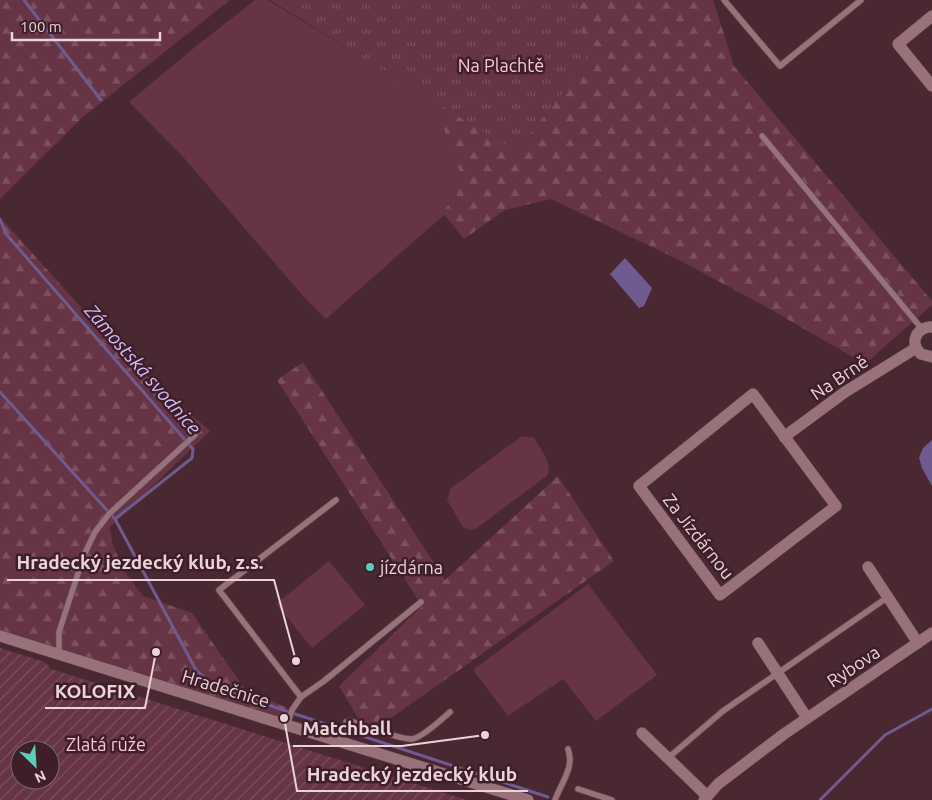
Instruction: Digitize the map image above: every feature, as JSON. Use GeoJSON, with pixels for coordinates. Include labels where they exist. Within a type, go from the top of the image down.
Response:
{"type":"FeatureCollection","features":[{"type":"Feature","properties":{"kind":"street"},"geometry":{"type":"LineString","coordinates":[[932,16],[898,44],[932,86]]}},
{"type":"Feature","properties":{"kind":"street"},"geometry":{"type":"LineString","coordinates":[[927,328],[916,335],[916,348],[921,354],[932,357]]}},
{"type":"Feature","properties":{"kind":"street","name":"Na Brně"},"geometry":{"type":"LineString","coordinates":[[784,437],[845,392],[916,348]]}},
{"type":"Feature","properties":{"kind":"street","name":"Za Jízdárnou"},"geometry":{"type":"LineString","coordinates":[[752,394],[784,437],[836,506],[720,595],[639,486],[752,394]]}},
{"type":"Feature","properties":{"kind":"street"},"geometry":{"type":"LineString","coordinates":[[868,566],[918,643]]}},
{"type":"Feature","properties":{"kind":"street","name":"Rybova"},"geometry":{"type":"LineString","coordinates":[[642,733],[706,798],[718,784],[808,718],[932,633]]}},
{"type":"Feature","properties":{"kind":"street","name":"Hradečnice"},"geometry":{"type":"LineString","coordinates":[[0,636],[528,800]]}},
{"type":"Feature","properties":{"kind":"street"},"geometry":{"type":"LineString","coordinates":[[758,643],[808,718]]}},
{"type":"Feature","properties":{"kind":"lane"},"geometry":{"type":"LineString","coordinates":[[724,0],[780,66],[862,0]]}},
{"type":"Feature","properties":{"kind":"lane"},"geometry":{"type":"LineString","coordinates":[[762,136],[927,328]]}},
{"type":"Feature","properties":{"kind":"lane"},"geometry":{"type":"LineString","coordinates":[[59,655],[59,632],[84,555],[95,532],[109,514],[195,435]]}},
{"type":"Feature","properties":{"kind":"lane"},"geometry":{"type":"LineString","coordinates":[[302,697],[219,590],[336,500]]}},
{"type":"Feature","properties":{"kind":"lane"},"geometry":{"type":"LineString","coordinates":[[668,758],[723,711],[888,597]]}},
{"type":"Feature","properties":{"kind":"lane"},"geometry":{"type":"LineString","coordinates":[[287,725],[292,710],[302,697],[421,602]]}},
{"type":"Feature","properties":{"kind":"lane"},"geometry":{"type":"LineString","coordinates":[[340,741],[346,722],[351,721],[412,739],[450,712]]}},
{"type":"Feature","properties":{"kind":"lane"},"geometry":{"type":"LineString","coordinates":[[555,800],[570,767],[571,761],[568,749]]}},
{"type":"Feature","properties":{"kind":"lane"},"geometry":{"type":"LineString","coordinates":[[578,789],[612,800]]}},
{"type":"Feature","properties":{"kind":"green space"},"geometry":{"type":"Polygon","coordinates":[[[0,0],[230,0],[83,117],[0,199],[0,0]]]}},
{"type":"Feature","properties":{"kind":"green space"},"geometry":{"type":"Polygon","coordinates":[[[255,0],[268,0],[428,97],[503,167],[422,234],[326,319],[303,296],[184,158],[129,102],[255,0]]]}},
{"type":"Feature","properties":{"kind":"green space","name":"Na Plachtě"},"geometry":{"type":"Polygon","coordinates":[[[270,0],[576,0],[587,62],[516,152],[270,0]]]}},
{"type":"Feature","properties":{"kind":"green space"},"geometry":{"type":"Polygon","coordinates":[[[309,0],[713,0],[734,66],[932,301],[932,305],[865,364],[761,304],[679,260],[551,199],[505,210],[464,239],[442,212],[457,196],[460,173],[449,140],[428,97],[354,52],[309,0]]]}},
{"type":"Feature","properties":{"kind":"green space"},"geometry":{"type":"Polygon","coordinates":[[[0,217],[122,353],[210,431],[110,527],[113,546],[125,572],[143,596],[192,613],[244,688],[287,708],[284,718],[0,630],[0,217]]]}},
{"type":"Feature","properties":{"kind":"green space"},"geometry":{"type":"Polygon","coordinates":[[[303,362],[445,580],[558,476],[614,561],[378,727],[359,720],[339,686],[422,606],[277,380],[303,362]]]}},
{"type":"Feature","properties":{"kind":"green space"},"geometry":{"type":"Polygon","coordinates":[[[522,436],[534,438],[547,461],[548,475],[477,528],[470,530],[463,527],[447,500],[451,488],[522,436]]]}},
{"type":"Feature","properties":{"kind":"green space"},"geometry":{"type":"Polygon","coordinates":[[[329,561],[365,605],[312,648],[276,604],[329,561]]]}},
{"type":"Feature","properties":{"kind":"green space"},"geometry":{"type":"Polygon","coordinates":[[[588,584],[657,675],[596,721],[563,679],[508,716],[473,670],[588,584]]]}},
{"type":"Feature","properties":{"kind":"green space","name":"Zlatá růže"},"geometry":{"type":"Polygon","coordinates":[[[0,648],[45,662],[51,669],[467,800],[0,800],[0,648]]]}},
{"type":"Feature","properties":{"kind":"shaded area"},"geometry":{"type":"Polygon","coordinates":[[[625,258],[652,288],[644,306],[639,308],[610,274],[625,258]]]}},
{"type":"Feature","properties":{"kind":"shaded area"},"geometry":{"type":"Polygon","coordinates":[[[932,440],[932,486],[919,458],[923,448],[932,440]]]}},
{"type":"Feature","properties":{"kind":"waterway"},"geometry":{"type":"LineString","coordinates":[[24,0],[101,100]]}},
{"type":"Feature","properties":{"kind":"waterway","name":"Zámostská svodnice"},"geometry":{"type":"LineString","coordinates":[[0,219],[6,234],[193,449],[192,458],[115,519],[196,670],[214,686],[548,797]]}},
{"type":"Feature","properties":{"kind":"waterway"},"geometry":{"type":"LineString","coordinates":[[0,392],[115,519]]}},
{"type":"Feature","properties":{"kind":"waterway","name":"Zámostská svodnice"},"geometry":{"type":"LineString","coordinates":[[820,800],[885,735],[932,709]]}},
{"type":"Feature","properties":{"kind":"place","name":"jízdárna"},"geometry":{"type":"Point","coordinates":[370,567]}},
{"type":"Feature","properties":{"kind":"place","name":"KOLOFIX"},"geometry":{"type":"Point","coordinates":[156,652]}},
{"type":"Feature","properties":{"kind":"place","name":"Hradecký jezdecký klub, z.s."},"geometry":{"type":"Point","coordinates":[296,661]}},
{"type":"Feature","properties":{"kind":"place","name":"Hradecký jezdecký klub"},"geometry":{"type":"Point","coordinates":[284,718]}},
{"type":"Feature","properties":{"kind":"place","name":"Matchball"},"geometry":{"type":"Point","coordinates":[485,735]}}]}
